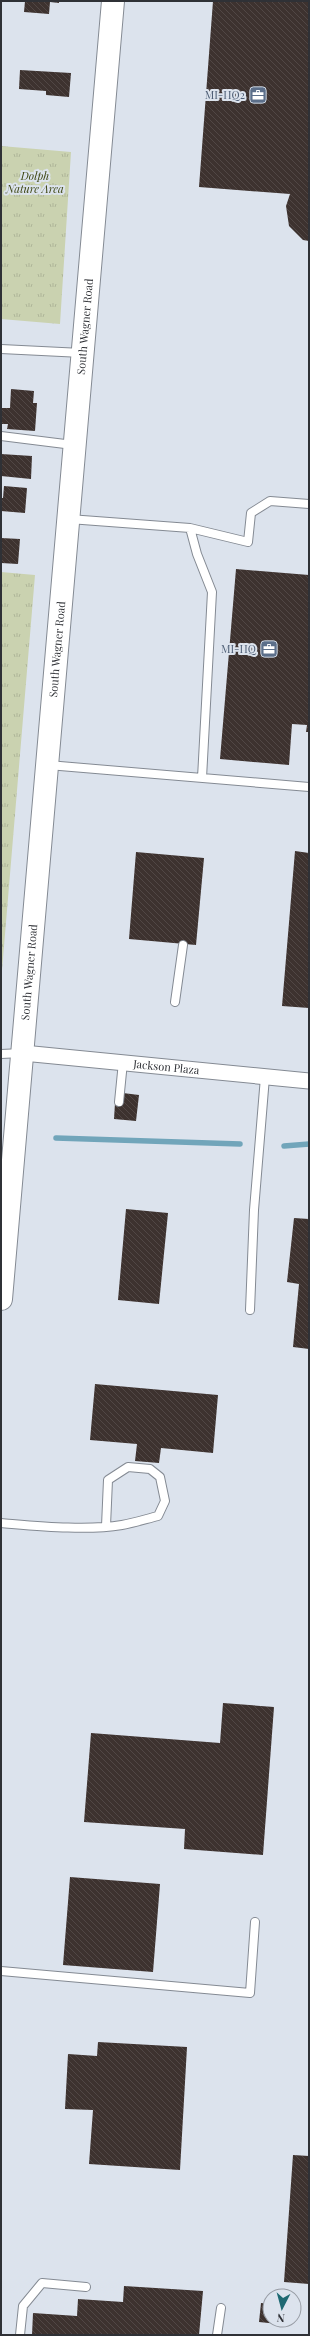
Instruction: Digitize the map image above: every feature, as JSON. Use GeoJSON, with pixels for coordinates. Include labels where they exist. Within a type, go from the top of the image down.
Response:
{"type":"FeatureCollection","features":[{"type":"Feature","properties":{"kind":"main road","name":"South Wagner Road"},"geometry":{"type":"LineString","coordinates":[[1,1299],[76,445],[113,1]]}},
{"type":"Feature","properties":{"kind":"street","name":"Jackson Plaza"},"geometry":{"type":"LineString","coordinates":[[23,1053],[309,1081]]}},
{"type":"Feature","properties":{"kind":"lane"},"geometry":{"type":"LineString","coordinates":[[1,349],[83,353]]}},
{"type":"Feature","properties":{"kind":"lane"},"geometry":{"type":"LineString","coordinates":[[1,436],[76,445]]}},
{"type":"Feature","properties":{"kind":"lane"},"geometry":{"type":"LineString","coordinates":[[69,519],[190,528],[248,542],[251,513],[270,500],[309,504]]}},
{"type":"Feature","properties":{"kind":"lane"},"geometry":{"type":"LineString","coordinates":[[190,528],[196,554],[212,592],[202,778]]}},
{"type":"Feature","properties":{"kind":"lane"},"geometry":{"type":"LineString","coordinates":[[48,765],[309,787]]}},
{"type":"Feature","properties":{"kind":"lane"},"geometry":{"type":"LineString","coordinates":[[175,1002],[184,945]]}},
{"type":"Feature","properties":{"kind":"lane"},"geometry":{"type":"LineString","coordinates":[[1,1054],[23,1053]]}},
{"type":"Feature","properties":{"kind":"lane"},"geometry":{"type":"LineString","coordinates":[[119,1102],[123,1062]]}},
{"type":"Feature","properties":{"kind":"lane"},"geometry":{"type":"LineString","coordinates":[[250,1310],[254,1210],[265,1077]]}},
{"type":"Feature","properties":{"kind":"lane"},"geometry":{"type":"LineString","coordinates":[[1,1523],[106,1526],[122,1525],[158,1516],[165,1501],[160,1478],[150,1469],[128,1467],[108,1480],[106,1526]]}},
{"type":"Feature","properties":{"kind":"lane"},"geometry":{"type":"LineString","coordinates":[[1,1972],[250,1993],[255,1922]]}},
{"type":"Feature","properties":{"kind":"lane"},"geometry":{"type":"LineString","coordinates":[[20,2335],[23,2306],[42,2283],[86,2287]]}},
{"type":"Feature","properties":{"kind":"lane"},"geometry":{"type":"LineString","coordinates":[[217,2335],[220,2308]]}},
{"type":"Feature","properties":{"kind":"green space","name":"Dolph Nature Area"},"geometry":{"type":"Polygon","coordinates":[[[1,146],[71,152],[60,324],[1,319],[1,146]]]}},
{"type":"Feature","properties":{"kind":"green space"},"geometry":{"type":"Polygon","coordinates":[[[1,572],[35,575],[1,982],[1,572]]]}},
{"type":"Feature","properties":{"kind":"building"},"geometry":{"type":"Polygon","coordinates":[[[25,1],[59,1],[59,3],[50,2],[49,14],[24,12],[25,1]]]}},
{"type":"Feature","properties":{"kind":"building","name":"MI-HQ2"},"geometry":{"type":"Polygon","coordinates":[[[213,1],[309,2],[309,241],[303,240],[289,226],[286,206],[290,194],[199,187],[213,1]]]}},
{"type":"Feature","properties":{"kind":"building"},"geometry":{"type":"Polygon","coordinates":[[[20,70],[71,73],[69,97],[46,95],[46,91],[19,89],[20,70]]]}},
{"type":"Feature","properties":{"kind":"building"},"geometry":{"type":"Polygon","coordinates":[[[11,389],[34,391],[33,403],[37,403],[35,431],[7,429],[8,424],[1,424],[2,408],[10,408],[11,389]]]}},
{"type":"Feature","properties":{"kind":"building"},"geometry":{"type":"Polygon","coordinates":[[[1,454],[32,456],[31,479],[1,476],[1,454]]]}},
{"type":"Feature","properties":{"kind":"building"},"geometry":{"type":"Polygon","coordinates":[[[4,486],[27,488],[25,513],[1,511],[1,498],[3,498],[4,486]]]}},
{"type":"Feature","properties":{"kind":"building"},"geometry":{"type":"Polygon","coordinates":[[[1,538],[20,539],[18,564],[1,563],[1,538]]]}},
{"type":"Feature","properties":{"kind":"building","name":"MI-HQ"},"geometry":{"type":"Polygon","coordinates":[[[236,569],[309,575],[309,732],[306,732],[307,725],[292,724],[289,765],[220,759],[236,569]]]}},
{"type":"Feature","properties":{"kind":"building"},"geometry":{"type":"Polygon","coordinates":[[[295,851],[309,853],[309,1008],[282,1006],[295,851]]]}},
{"type":"Feature","properties":{"kind":"building"},"geometry":{"type":"Polygon","coordinates":[[[136,852],[204,858],[196,945],[129,939],[136,852]]]}},
{"type":"Feature","properties":{"kind":"building"},"geometry":{"type":"Polygon","coordinates":[[[123,1093],[139,1095],[136,1121],[114,1119],[115,1103],[123,1093]]]}},
{"type":"Feature","properties":{"kind":"building"},"geometry":{"type":"Polygon","coordinates":[[[126,1209],[168,1213],[159,1304],[118,1300],[126,1209]]]}},
{"type":"Feature","properties":{"kind":"building"},"geometry":{"type":"Polygon","coordinates":[[[294,1218],[309,1219],[309,1349],[293,1347],[299,1284],[287,1282],[294,1218]]]}},
{"type":"Feature","properties":{"kind":"building"},"geometry":{"type":"Polygon","coordinates":[[[95,1384],[218,1395],[213,1453],[161,1448],[159,1463],[135,1461],[137,1444],[90,1440],[95,1384]]]}},
{"type":"Feature","properties":{"kind":"building"},"geometry":{"type":"Polygon","coordinates":[[[223,1703],[274,1707],[263,1855],[184,1849],[185,1829],[84,1822],[91,1733],[220,1743],[223,1703]]]}},
{"type":"Feature","properties":{"kind":"building"},"geometry":{"type":"Polygon","coordinates":[[[70,1877],[160,1884],[153,1972],[63,1965],[70,1877]]]}},
{"type":"Feature","properties":{"kind":"building"},"geometry":{"type":"Polygon","coordinates":[[[98,2042],[187,2047],[180,2170],[89,2164],[93,2110],[65,2109],[68,2054],[97,2056],[98,2042]]]}},
{"type":"Feature","properties":{"kind":"building"},"geometry":{"type":"Polygon","coordinates":[[[293,2155],[309,2156],[309,2284],[284,2282],[293,2155]]]}},
{"type":"Feature","properties":{"kind":"building"},"geometry":{"type":"Polygon","coordinates":[[[124,2286],[203,2291],[199,2335],[32,2335],[33,2313],[77,2316],[78,2299],[123,2302],[124,2286]]]}},
{"type":"Feature","properties":{"kind":"building"},"geometry":{"type":"Polygon","coordinates":[[[261,2303],[262,2303],[262,2322],[259,2322],[261,2303]]]}},
{"type":"Feature","properties":{"kind":"waterway"},"geometry":{"type":"LineString","coordinates":[[56,1138],[240,1144]]}},
{"type":"Feature","properties":{"kind":"waterway"},"geometry":{"type":"LineString","coordinates":[[284,1146],[309,1144]]}},
{"type":"Feature","properties":{"kind":"place","name":"MI-HQ2"},"geometry":{"type":"Point","coordinates":[258,95]}},
{"type":"Feature","properties":{"kind":"place","name":"MI-HQ"},"geometry":{"type":"Point","coordinates":[269,649]}}]}
